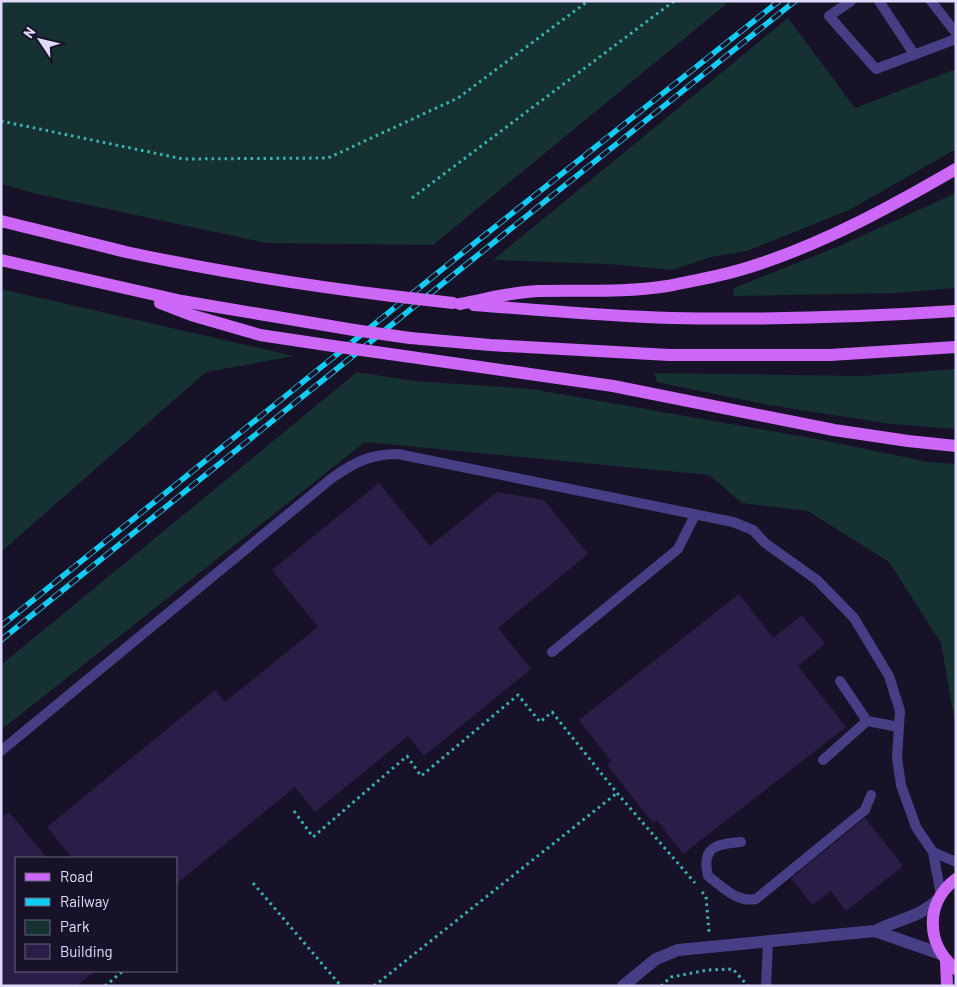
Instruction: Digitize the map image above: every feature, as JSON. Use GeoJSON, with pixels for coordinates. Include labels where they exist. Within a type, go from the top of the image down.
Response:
{"type":"FeatureCollection","features":[{"type":"Feature","properties":{"kind":"main road"},"geometry":{"type":"LineString","coordinates":[[456,304],[537,292],[634,290],[666,286],[738,271],[764,263],[826,237],[956,169]]}},
{"type":"Feature","properties":{"kind":"main road"},"geometry":{"type":"LineString","coordinates":[[1,221],[127,252],[200,266],[308,285],[456,304],[605,315],[726,319],[887,316],[956,311]]}},
{"type":"Feature","properties":{"kind":"main road"},"geometry":{"type":"LineString","coordinates":[[1,260],[120,288],[243,312],[410,338],[490,346],[669,355],[830,354],[956,348]]}},
{"type":"Feature","properties":{"kind":"main road"},"geometry":{"type":"LineString","coordinates":[[120,288],[191,315],[260,335],[613,386],[834,430],[956,446]]}},
{"type":"Feature","properties":{"kind":"main road"},"geometry":{"type":"LineString","coordinates":[[948,986],[948,962],[934,937],[933,918],[939,897],[956,879]]}},
{"type":"Feature","properties":{"kind":"street"},"geometry":{"type":"LineString","coordinates":[[623,986],[656,959],[678,950],[875,931],[892,923],[914,917],[927,910],[939,897]]}},
{"type":"Feature","properties":{"kind":"street"},"geometry":{"type":"LineString","coordinates":[[875,931],[948,962]]}},
{"type":"Feature","properties":{"kind":"lane"},"geometry":{"type":"LineString","coordinates":[[852,1],[830,16],[876,70],[956,39]]}},
{"type":"Feature","properties":{"kind":"lane"},"geometry":{"type":"LineString","coordinates":[[879,1],[914,54]]}},
{"type":"Feature","properties":{"kind":"lane"},"geometry":{"type":"LineString","coordinates":[[931,1],[956,33]]}},
{"type":"Feature","properties":{"kind":"lane"},"geometry":{"type":"LineString","coordinates":[[1,751],[332,478],[358,461],[383,454],[398,454],[733,522],[753,530],[765,543],[817,580],[854,618],[889,676],[900,711],[898,758],[901,785],[916,827],[932,852],[939,897]]}},
{"type":"Feature","properties":{"kind":"lane"},"geometry":{"type":"LineString","coordinates":[[552,652],[678,549],[695,515]]}},
{"type":"Feature","properties":{"kind":"lane"},"geometry":{"type":"LineString","coordinates":[[840,681],[867,721],[899,727]]}},
{"type":"Feature","properties":{"kind":"lane"},"geometry":{"type":"LineString","coordinates":[[823,760],[867,721]]}},
{"type":"Feature","properties":{"kind":"lane"},"geometry":{"type":"LineString","coordinates":[[741,842],[720,844],[709,852],[705,864],[708,876],[738,898],[748,901],[756,899],[865,810],[871,795]]}},
{"type":"Feature","properties":{"kind":"lane"},"geometry":{"type":"LineString","coordinates":[[932,852],[956,862]]}},
{"type":"Feature","properties":{"kind":"lane"},"geometry":{"type":"LineString","coordinates":[[766,986],[768,942]]}},
{"type":"Feature","properties":{"kind":"path"},"geometry":{"type":"LineString","coordinates":[[1,122],[182,159],[328,158],[458,98],[588,1]]}},
{"type":"Feature","properties":{"kind":"path"},"geometry":{"type":"LineString","coordinates":[[412,198],[674,1]]}},
{"type":"Feature","properties":{"kind":"path"},"geometry":{"type":"LineString","coordinates":[[294,811],[313,837],[407,756],[421,776],[518,695],[540,722],[552,712],[617,793],[706,896],[710,946],[708,970]]}},
{"type":"Feature","properties":{"kind":"path"},"geometry":{"type":"LineString","coordinates":[[374,986],[617,793]]}},
{"type":"Feature","properties":{"kind":"path"},"geometry":{"type":"LineString","coordinates":[[253,884],[341,986]]}},
{"type":"Feature","properties":{"kind":"path"},"geometry":{"type":"LineString","coordinates":[[661,986],[671,977],[708,970],[733,969],[748,986]]}},
{"type":"Feature","properties":{"kind":"path"},"geometry":{"type":"LineString","coordinates":[[105,986],[122,972]]}},
{"type":"Feature","properties":{"kind":"green space"},"geometry":{"type":"Polygon","coordinates":[[[1,1],[730,1],[433,245],[266,243],[33,193],[1,184],[1,1]]]}},
{"type":"Feature","properties":{"kind":"green space"},"geometry":{"type":"Polygon","coordinates":[[[788,18],[855,108],[956,69],[956,149],[849,210],[747,251],[711,257],[672,270],[608,264],[493,260],[788,18]]]}},
{"type":"Feature","properties":{"kind":"green space"},"geometry":{"type":"Polygon","coordinates":[[[956,193],[956,288],[896,293],[733,296],[734,288],[837,247],[956,193]]]}},
{"type":"Feature","properties":{"kind":"green space"},"geometry":{"type":"Polygon","coordinates":[[[1,289],[294,356],[206,372],[1,552],[1,289]]]}},
{"type":"Feature","properties":{"kind":"green space"},"geometry":{"type":"Polygon","coordinates":[[[956,369],[956,429],[891,424],[769,405],[657,382],[654,373],[862,376],[956,369]]]}},
{"type":"Feature","properties":{"kind":"green space"},"geometry":{"type":"Polygon","coordinates":[[[357,372],[414,381],[531,389],[817,439],[928,462],[956,464],[956,728],[941,643],[889,562],[808,511],[742,503],[709,475],[365,442],[1,730],[1,665],[357,372]]]}},
{"type":"Feature","properties":{"kind":"building"},"geometry":{"type":"Polygon","coordinates":[[[379,483],[430,546],[497,492],[544,500],[588,554],[498,628],[531,669],[424,756],[408,736],[315,812],[295,787],[178,882],[178,857],[71,857],[47,827],[215,690],[225,702],[318,627],[272,570],[379,483]]]}},
{"type":"Feature","properties":{"kind":"building"},"geometry":{"type":"Polygon","coordinates":[[[739,594],[773,638],[802,615],[825,644],[798,666],[846,727],[683,854],[657,820],[653,823],[607,765],[611,761],[579,720],[739,594]]]}},
{"type":"Feature","properties":{"kind":"building"},"geometry":{"type":"Polygon","coordinates":[[[9,812],[46,857],[15,857],[15,972],[94,972],[76,986],[1,986],[1,818],[9,812]]]}},
{"type":"Feature","properties":{"kind":"building"},"geometry":{"type":"Polygon","coordinates":[[[865,818],[903,866],[846,911],[831,891],[812,905],[791,878],[865,818]]]}},
{"type":"Feature","properties":{"kind":"railway"},"geometry":{"type":"LineString","coordinates":[[1,626],[466,250],[779,1]]}},
{"type":"Feature","properties":{"kind":"railway"},"geometry":{"type":"LineString","coordinates":[[1,640],[795,1]]}}]}
